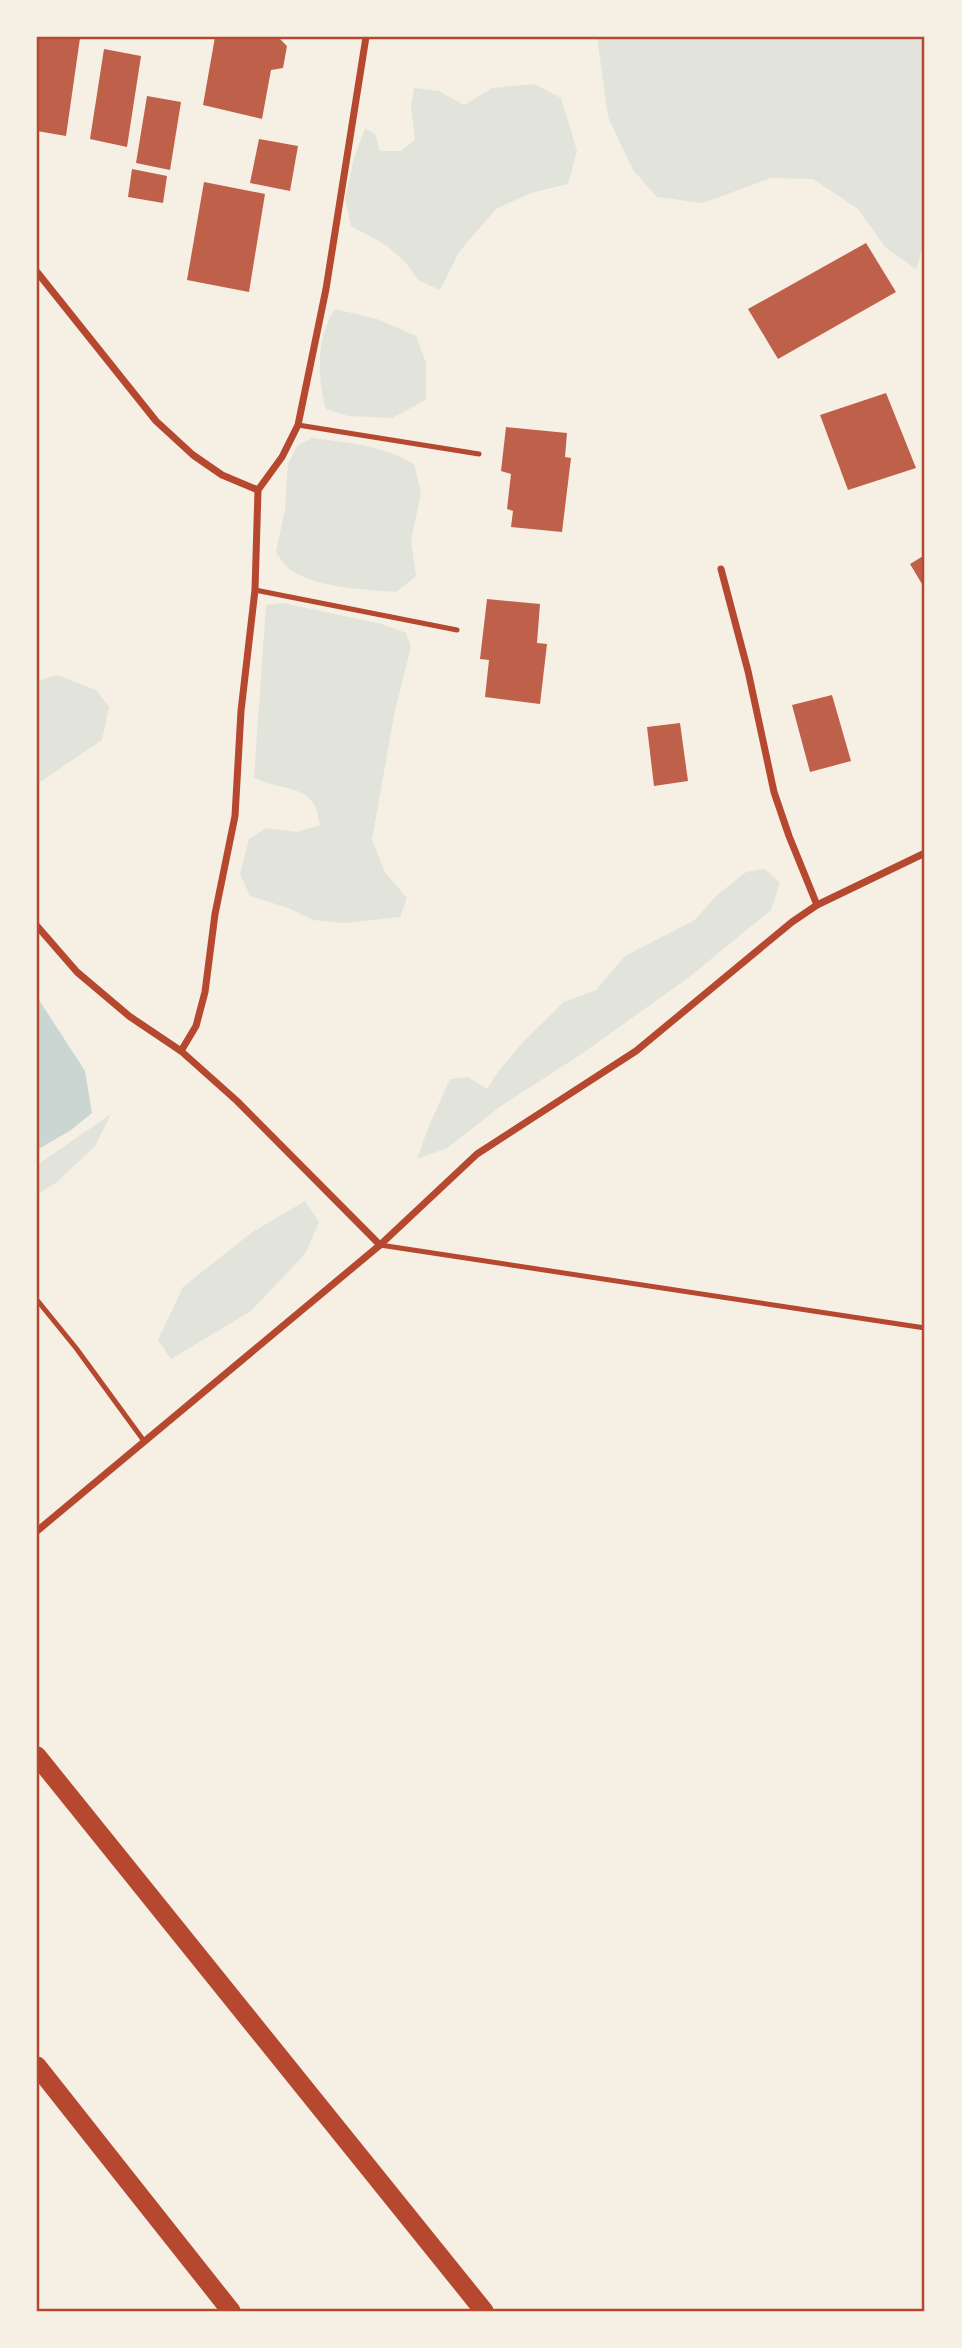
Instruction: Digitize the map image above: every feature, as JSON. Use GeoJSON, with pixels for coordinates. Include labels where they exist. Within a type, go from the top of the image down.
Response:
{"type":"FeatureCollection","features":[{"type":"Feature","properties":{"kind":"highway"},"geometry":{"type":"LineString","coordinates":[[37,1756],[484,2311]]}},
{"type":"Feature","properties":{"kind":"highway"},"geometry":{"type":"LineString","coordinates":[[37,2066],[231,2311]]}},
{"type":"Feature","properties":{"kind":"street"},"geometry":{"type":"LineString","coordinates":[[181,1051],[196,1026],[205,992],[215,914],[235,816],[241,711],[256,590],[258,490],[282,457],[298,425],[326,289],[366,37]]}},
{"type":"Feature","properties":{"kind":"street"},"geometry":{"type":"LineString","coordinates":[[37,272],[156,421],[193,455],[222,475],[258,490]]}},
{"type":"Feature","properties":{"kind":"street"},"geometry":{"type":"LineString","coordinates":[[721,569],[748,671],[775,792],[789,836],[817,905]]}},
{"type":"Feature","properties":{"kind":"street"},"geometry":{"type":"LineString","coordinates":[[37,1531],[380,1245],[477,1154],[636,1051],[792,922],[817,905],[925,853]]}},
{"type":"Feature","properties":{"kind":"street"},"geometry":{"type":"LineString","coordinates":[[37,926],[77,972],[129,1016],[181,1051],[237,1101],[380,1245]]}},
{"type":"Feature","properties":{"kind":"lane"},"geometry":{"type":"LineString","coordinates":[[298,425],[479,454]]}},
{"type":"Feature","properties":{"kind":"lane"},"geometry":{"type":"LineString","coordinates":[[256,590],[457,630]]}},
{"type":"Feature","properties":{"kind":"lane"},"geometry":{"type":"LineString","coordinates":[[380,1245],[925,1328]]}},
{"type":"Feature","properties":{"kind":"lane"},"geometry":{"type":"LineString","coordinates":[[37,1300],[144,1441]]}},
{"type":"Feature","properties":{"kind":"shaded area"},"geometry":{"type":"Polygon","coordinates":[[[597,37],[925,37],[925,241],[916,269],[886,248],[858,209],[813,179],[771,178],[703,203],[657,197],[633,170],[608,117],[597,37]]]}},
{"type":"Feature","properties":{"kind":"shaded area"},"geometry":{"type":"Polygon","coordinates":[[[534,84],[561,98],[577,151],[568,184],[531,193],[496,209],[459,252],[440,290],[418,280],[406,263],[386,245],[351,226],[345,199],[354,158],[365,128],[375,134],[380,151],[401,151],[415,140],[411,107],[414,88],[439,91],[464,105],[492,88],[534,84]]]}},
{"type":"Feature","properties":{"kind":"shaded area"},"geometry":{"type":"Polygon","coordinates":[[[335,309],[377,319],[416,336],[426,363],[426,400],[392,418],[348,416],[326,409],[321,384],[321,345],[335,309]]]}},
{"type":"Feature","properties":{"kind":"shaded area"},"geometry":{"type":"Polygon","coordinates":[[[312,438],[377,449],[414,464],[421,493],[411,541],[416,576],[396,592],[338,586],[308,579],[286,566],[276,552],[285,509],[288,464],[297,446],[312,438]]]}},
{"type":"Feature","properties":{"kind":"shaded area"},"geometry":{"type":"Polygon","coordinates":[[[283,603],[382,624],[406,633],[411,647],[394,715],[372,840],[385,872],[407,898],[400,917],[345,923],[313,920],[288,908],[250,896],[240,874],[249,839],[266,828],[297,832],[320,825],[314,804],[307,796],[254,777],[266,605],[283,603]]]}},
{"type":"Feature","properties":{"kind":"shaded area"},"geometry":{"type":"Polygon","coordinates":[[[57,675],[96,690],[109,707],[102,740],[37,784],[37,681],[57,675]]]}},
{"type":"Feature","properties":{"kind":"shaded area"},"geometry":{"type":"Polygon","coordinates":[[[765,869],[780,883],[771,910],[688,978],[580,1055],[501,1106],[447,1148],[417,1159],[450,1079],[468,1077],[487,1089],[523,1042],[564,1002],[596,990],[625,956],[695,920],[716,896],[746,872],[765,869]]]}},
{"type":"Feature","properties":{"kind":"shaded area"},"geometry":{"type":"Polygon","coordinates":[[[37,997],[85,1071],[92,1113],[71,1130],[37,1150],[37,997]]]}},
{"type":"Feature","properties":{"kind":"shaded area"},"geometry":{"type":"Polygon","coordinates":[[[111,1114],[95,1146],[57,1182],[37,1195],[37,1165],[111,1114]]]}},
{"type":"Feature","properties":{"kind":"shaded area"},"geometry":{"type":"Polygon","coordinates":[[[305,1201],[319,1222],[305,1254],[251,1311],[171,1359],[158,1340],[183,1287],[251,1233],[305,1201]]]}},
{"type":"Feature","properties":{"kind":"building"},"geometry":{"type":"Polygon","coordinates":[[[37,37],[80,38],[66,136],[37,131],[37,37]]]}},
{"type":"Feature","properties":{"kind":"building"},"geometry":{"type":"Polygon","coordinates":[[[215,37],[278,37],[287,46],[283,68],[271,70],[262,119],[203,105],[215,37]]]}},
{"type":"Feature","properties":{"kind":"building"},"geometry":{"type":"Polygon","coordinates":[[[104,49],[141,56],[127,147],[90,139],[104,49]]]}},
{"type":"Feature","properties":{"kind":"building"},"geometry":{"type":"Polygon","coordinates":[[[147,96],[181,102],[170,170],[136,163],[147,96]]]}},
{"type":"Feature","properties":{"kind":"building"},"geometry":{"type":"Polygon","coordinates":[[[259,139],[298,146],[290,191],[250,183],[259,139]]]}},
{"type":"Feature","properties":{"kind":"building"},"geometry":{"type":"Polygon","coordinates":[[[132,169],[167,176],[163,203],[128,197],[132,169]]]}},
{"type":"Feature","properties":{"kind":"building"},"geometry":{"type":"Polygon","coordinates":[[[204,182],[265,194],[249,292],[187,280],[204,182]]]}},
{"type":"Feature","properties":{"kind":"building"},"geometry":{"type":"Polygon","coordinates":[[[866,243],[896,292],[778,359],[748,309],[866,243]]]}},
{"type":"Feature","properties":{"kind":"building"},"geometry":{"type":"Polygon","coordinates":[[[886,393],[916,468],[848,490],[820,415],[886,393]]]}},
{"type":"Feature","properties":{"kind":"building"},"geometry":{"type":"Polygon","coordinates":[[[506,427],[567,433],[565,457],[571,458],[562,532],[511,527],[513,511],[507,509],[511,474],[501,471],[506,427]]]}},
{"type":"Feature","properties":{"kind":"building"},"geometry":{"type":"Polygon","coordinates":[[[925,555],[925,589],[910,564],[925,555]]]}},
{"type":"Feature","properties":{"kind":"building"},"geometry":{"type":"Polygon","coordinates":[[[487,599],[540,604],[537,643],[547,644],[540,704],[485,697],[489,660],[480,659],[487,599]]]}},
{"type":"Feature","properties":{"kind":"building"},"geometry":{"type":"Polygon","coordinates":[[[832,695],[851,761],[810,772],[792,705],[832,695]]]}},
{"type":"Feature","properties":{"kind":"building"},"geometry":{"type":"Polygon","coordinates":[[[680,723],[688,781],[654,786],[647,727],[680,723]]]}}]}
